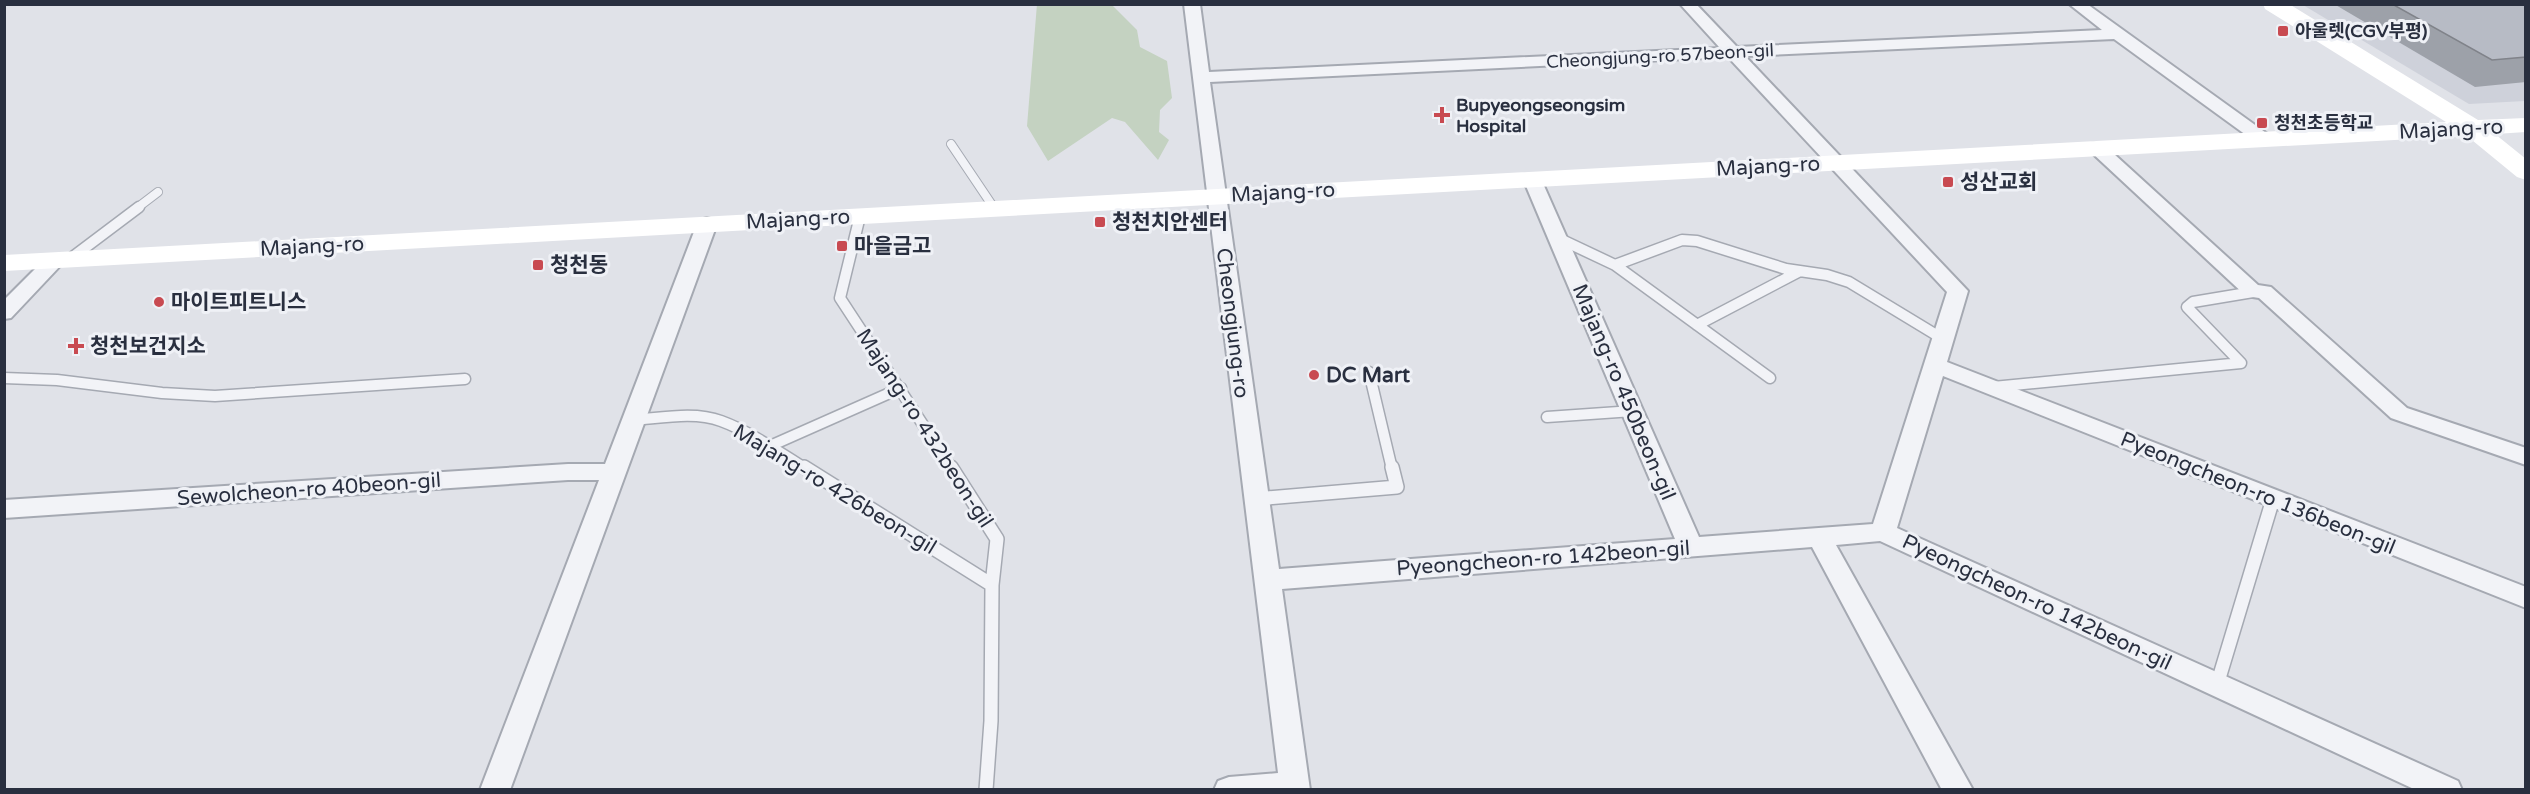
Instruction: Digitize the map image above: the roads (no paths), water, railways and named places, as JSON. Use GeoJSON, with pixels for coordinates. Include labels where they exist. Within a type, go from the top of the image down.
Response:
{"type":"FeatureCollection","features":[{"type":"Feature","properties":{"kind":"main road"},"geometry":{"type":"LineString","coordinates":[[2273,4],[2474,128],[2526,172]]}},
{"type":"Feature","properties":{"kind":"main road","name":"Majang-ro"},"geometry":{"type":"LineString","coordinates":[[4,263],[2526,125]]}},
{"type":"Feature","properties":{"kind":"street","name":"Cheongjung-ro"},"geometry":{"type":"LineString","coordinates":[[1192,4],[1295,787]]}},
{"type":"Feature","properties":{"kind":"street"},"geometry":{"type":"LineString","coordinates":[[1687,4],[1958,291],[1883,532]]}},
{"type":"Feature","properties":{"kind":"street"},"geometry":{"type":"LineString","coordinates":[[2076,4],[2263,139]]}},
{"type":"Feature","properties":{"kind":"street","name":"Cheongjung-ro 57beon-gil"},"geometry":{"type":"LineString","coordinates":[[1201,77],[2118,34]]}},
{"type":"Feature","properties":{"kind":"street"},"geometry":{"type":"LineString","coordinates":[[2097,148],[2253,292],[2264,291],[2399,414],[2526,457]]}},
{"type":"Feature","properties":{"kind":"street","name":"Majang-ro 450beon-gil"},"geometry":{"type":"LineString","coordinates":[[1532,179],[1691,547]]}},
{"type":"Feature","properties":{"kind":"street"},"geometry":{"type":"LineString","coordinates":[[495,789],[707,224]]}},
{"type":"Feature","properties":{"kind":"street"},"geometry":{"type":"LineString","coordinates":[[4,313],[61,260]]}},
{"type":"Feature","properties":{"kind":"street","name":"Pyeongcheon-ro 136beon-gil"},"geometry":{"type":"LineString","coordinates":[[1935,365],[2526,598]]}},
{"type":"Feature","properties":{"kind":"street","name":"Sewolcheon-ro 40beon-gil"},"geometry":{"type":"LineString","coordinates":[[4,509],[568,472],[615,472]]}},
{"type":"Feature","properties":{"kind":"street","name":"Pyeongcheon-ro 142beon-gil"},"geometry":{"type":"LineString","coordinates":[[1267,580],[1883,532],[2447,789]]}},
{"type":"Feature","properties":{"kind":"street"},"geometry":{"type":"LineString","coordinates":[[1819,537],[1958,789]]}},
{"type":"Feature","properties":{"kind":"street"},"geometry":{"type":"LineString","coordinates":[[1229,789],[1295,787]]}},
{"type":"Feature","properties":{"kind":"lane"},"geometry":{"type":"LineString","coordinates":[[951,144],[994,208]]}},
{"type":"Feature","properties":{"kind":"lane"},"geometry":{"type":"LineString","coordinates":[[61,260],[158,192]]}},
{"type":"Feature","properties":{"kind":"lane","name":"Majang-ro 432beon-gil"},"geometry":{"type":"LineString","coordinates":[[860,216],[840,298],[901,388],[997,539],[992,585],[991,721],[986,789]]}},
{"type":"Feature","properties":{"kind":"lane","name":"Majang-ro 450beon-gil"},"geometry":{"type":"LineString","coordinates":[[1558,238],[1614,265],[1770,378]]}},
{"type":"Feature","properties":{"kind":"lane"},"geometry":{"type":"LineString","coordinates":[[1614,265],[1682,240],[1697,241],[1786,269],[1849,282],[1943,339]]}},
{"type":"Feature","properties":{"kind":"lane"},"geometry":{"type":"LineString","coordinates":[[1697,325],[1800,271]]}},
{"type":"Feature","properties":{"kind":"lane","name":"Pyeongcheon-ro 136beon-gil"},"geometry":{"type":"LineString","coordinates":[[1991,387],[2241,363],[2187,307],[2193,302],[2253,292]]}},
{"type":"Feature","properties":{"kind":"lane"},"geometry":{"type":"LineString","coordinates":[[1256,499],[1397,487],[1369,372]]}},
{"type":"Feature","properties":{"kind":"lane"},"geometry":{"type":"LineString","coordinates":[[4,378],[75,381],[177,395],[215,396],[465,379]]}},
{"type":"Feature","properties":{"kind":"lane"},"geometry":{"type":"LineString","coordinates":[[770,446],[901,388]]}},
{"type":"Feature","properties":{"kind":"lane"},"geometry":{"type":"LineString","coordinates":[[1547,417],[1633,411]]}},
{"type":"Feature","properties":{"kind":"lane","name":"Majang-ro 426beon-gil"},"geometry":{"type":"LineString","coordinates":[[634,420],[688,416],[720,420],[770,446],[992,585]]}},
{"type":"Feature","properties":{"kind":"lane"},"geometry":{"type":"LineString","coordinates":[[2217,685],[2273,499]]}},
{"type":"Feature","properties":{"kind":"place","name":"아울렛(CGV부평)"},"geometry":{"type":"Point","coordinates":[2283,31]}},
{"type":"Feature","properties":{"kind":"place","name":"Bupyeongseongsim Hospital"},"geometry":{"type":"Point","coordinates":[1442,115]}},
{"type":"Feature","properties":{"kind":"place","name":"청천초등학교"},"geometry":{"type":"Point","coordinates":[2262,123]}},
{"type":"Feature","properties":{"kind":"place","name":"성산교회"},"geometry":{"type":"Point","coordinates":[1948,182]}},
{"type":"Feature","properties":{"kind":"place","name":"청천치안센터"},"geometry":{"type":"Point","coordinates":[1100,222]}},
{"type":"Feature","properties":{"kind":"place","name":"마을금고"},"geometry":{"type":"Point","coordinates":[842,246]}},
{"type":"Feature","properties":{"kind":"place","name":"청천동"},"geometry":{"type":"Point","coordinates":[538,265]}},
{"type":"Feature","properties":{"kind":"place","name":"마이트피트니스"},"geometry":{"type":"Point","coordinates":[159,302]}},
{"type":"Feature","properties":{"kind":"place","name":"청천보건지소"},"geometry":{"type":"Point","coordinates":[76,346]}},
{"type":"Feature","properties":{"kind":"place","name":"DC Mart"},"geometry":{"type":"Point","coordinates":[1314,375]}}]}
